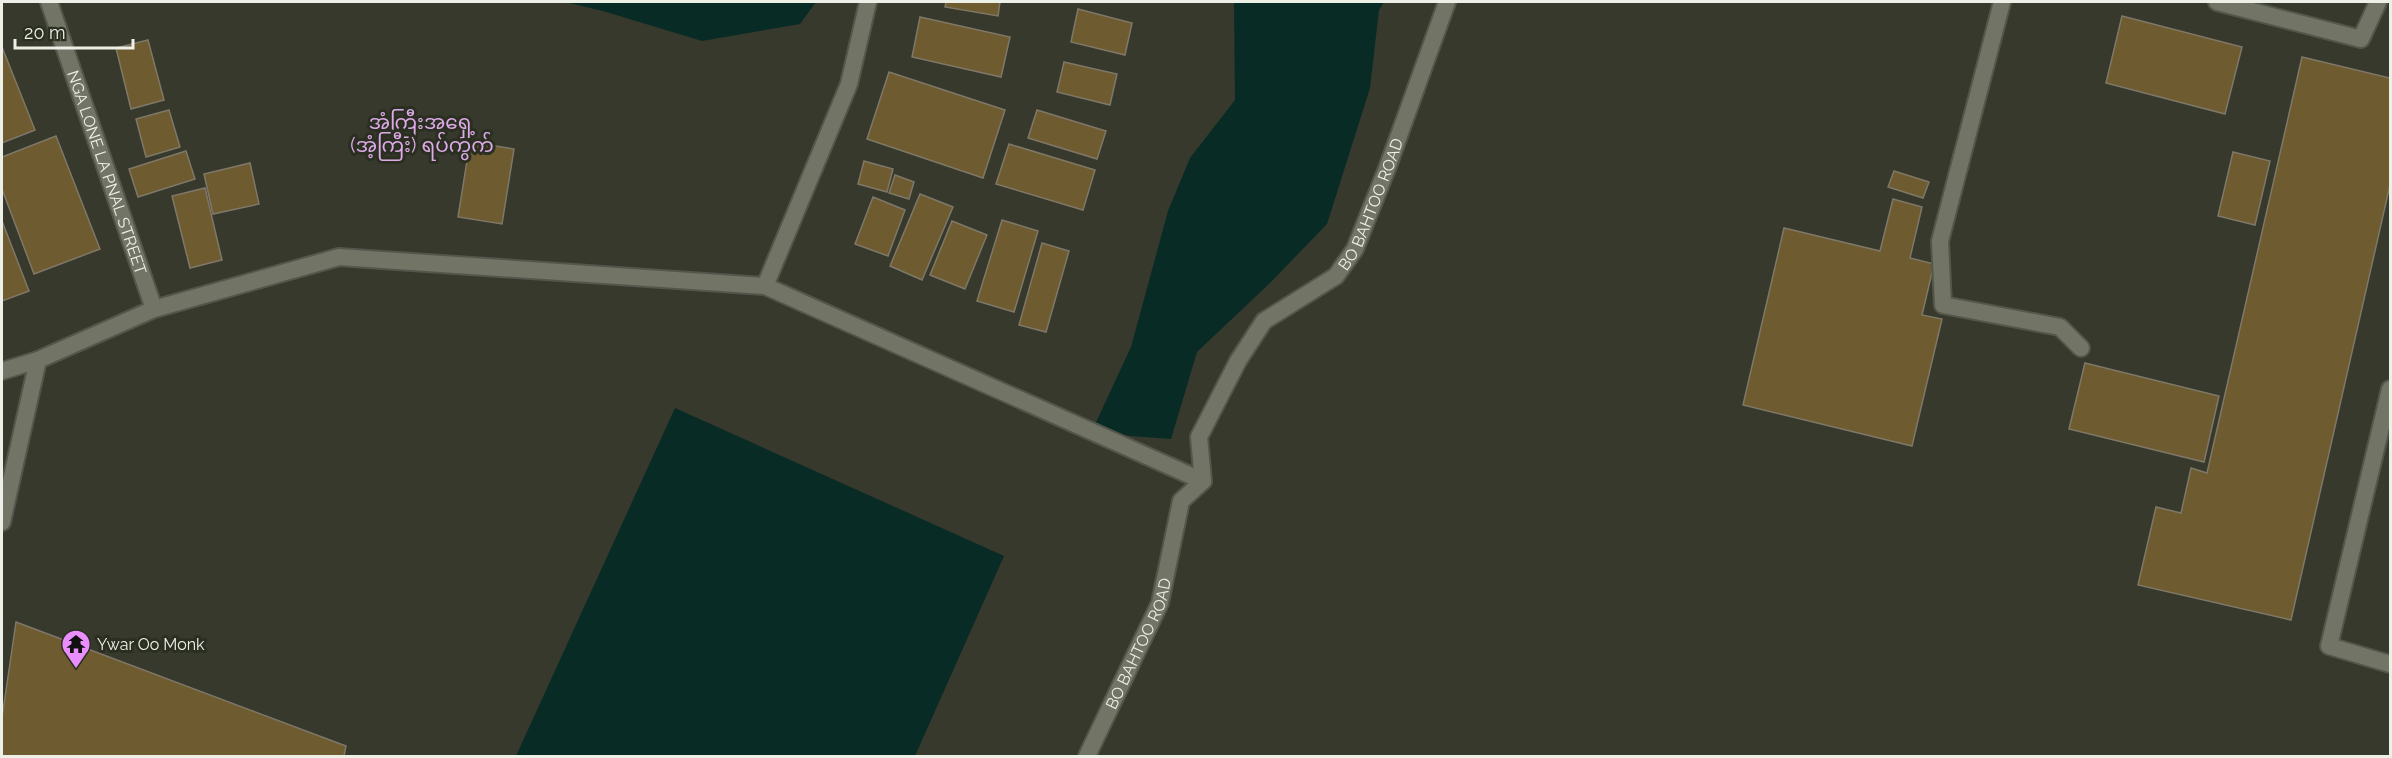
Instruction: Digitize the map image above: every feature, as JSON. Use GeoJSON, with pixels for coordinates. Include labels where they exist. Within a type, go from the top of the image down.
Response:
{"type":"FeatureCollection","features":[{"type":"Feature","properties":{"kind":"street","name":"NGA LONE LA PNAL STREET"},"geometry":{"type":"LineString","coordinates":[[49,2],[154,309]]}},
{"type":"Feature","properties":{"kind":"street"},"geometry":{"type":"LineString","coordinates":[[765,286],[849,84],[868,2]]}},
{"type":"Feature","properties":{"kind":"street","name":"BO BAHTOO ROAD"},"geometry":{"type":"LineString","coordinates":[[1087,756],[1160,603],[1181,501],[1203,481],[1199,437],[1238,361],[1264,321],[1336,276],[1355,249],[1388,166],[1447,2]]}},
{"type":"Feature","properties":{"kind":"street"},"geometry":{"type":"LineString","coordinates":[[2002,2],[1940,241],[1943,305],[2060,327],[2081,348]]}},
{"type":"Feature","properties":{"kind":"street"},"geometry":{"type":"LineString","coordinates":[[2217,2],[2361,39],[2378,2]]}},
{"type":"Feature","properties":{"kind":"street"},"geometry":{"type":"LineString","coordinates":[[2,371],[38,360],[154,309],[339,257],[765,286],[1203,481]]}},
{"type":"Feature","properties":{"kind":"street"},"geometry":{"type":"LineString","coordinates":[[2,522],[38,360]]}},
{"type":"Feature","properties":{"kind":"street"},"geometry":{"type":"LineString","coordinates":[[2391,389],[2329,645],[2391,664]]}},
{"type":"Feature","properties":{"kind":"water"},"geometry":{"type":"Polygon","coordinates":[[[565,2],[816,2],[800,24],[702,41],[565,2]]]}},
{"type":"Feature","properties":{"kind":"water"},"geometry":{"type":"Polygon","coordinates":[[[1234,2],[1384,2],[1379,10],[1370,88],[1327,224],[1270,283],[1197,352],[1171,439],[1091,433],[1131,347],[1168,211],[1190,158],[1235,100],[1234,2]]]}},
{"type":"Feature","properties":{"kind":"water"},"geometry":{"type":"Polygon","coordinates":[[[675,408],[1004,556],[915,756],[516,756],[675,408]]]}},
{"type":"Feature","properties":{"kind":"building"},"geometry":{"type":"Polygon","coordinates":[[[946,2],[1000,2],[998,16],[945,7],[946,2]]]}},
{"type":"Feature","properties":{"kind":"building"},"geometry":{"type":"Polygon","coordinates":[[[1078,9],[1132,23],[1125,55],[1071,42],[1078,9]]]}},
{"type":"Feature","properties":{"kind":"building"},"geometry":{"type":"Polygon","coordinates":[[[2122,16],[2242,47],[2225,114],[2106,83],[2122,16]]]}},
{"type":"Feature","properties":{"kind":"building"},"geometry":{"type":"Polygon","coordinates":[[[920,17],[1010,37],[1001,77],[912,57],[920,17]]]}},
{"type":"Feature","properties":{"kind":"building"},"geometry":{"type":"Polygon","coordinates":[[[148,40],[164,100],[131,109],[116,48],[148,40]]]}},
{"type":"Feature","properties":{"kind":"building"},"geometry":{"type":"Polygon","coordinates":[[[2,47],[35,130],[2,143],[2,47]]]}},
{"type":"Feature","properties":{"kind":"building"},"geometry":{"type":"Polygon","coordinates":[[[2302,57],[2390,78],[2390,185],[2291,620],[2138,585],[2156,507],[2181,513],[2191,468],[2207,473],[2302,57]]]}},
{"type":"Feature","properties":{"kind":"building"},"geometry":{"type":"Polygon","coordinates":[[[1064,62],[1117,74],[1110,105],[1057,92],[1064,62]]]}},
{"type":"Feature","properties":{"kind":"building"},"geometry":{"type":"Polygon","coordinates":[[[889,72],[1005,110],[983,178],[867,139],[889,72]]]}},
{"type":"Feature","properties":{"kind":"building"},"geometry":{"type":"Polygon","coordinates":[[[169,110],[180,147],[146,157],[136,119],[169,110]]]}},
{"type":"Feature","properties":{"kind":"building"},"geometry":{"type":"Polygon","coordinates":[[[1037,110],[1106,131],[1097,159],[1028,138],[1037,110]]]}},
{"type":"Feature","properties":{"kind":"building"},"geometry":{"type":"Polygon","coordinates":[[[56,136],[100,249],[34,274],[2,189],[2,157],[56,136]]]}},
{"type":"Feature","properties":{"kind":"building"},"geometry":{"type":"Polygon","coordinates":[[[470,142],[514,149],[502,224],[458,217],[470,142]]]}},
{"type":"Feature","properties":{"kind":"building"},"geometry":{"type":"Polygon","coordinates":[[[1009,144],[1095,170],[1083,210],[996,184],[1009,144]]]}},
{"type":"Feature","properties":{"kind":"building"},"geometry":{"type":"Polygon","coordinates":[[[186,151],[195,179],[138,197],[129,169],[186,151]]]}},
{"type":"Feature","properties":{"kind":"building"},"geometry":{"type":"Polygon","coordinates":[[[2233,152],[2270,161],[2255,225],[2218,216],[2233,152]]]}},
{"type":"Feature","properties":{"kind":"building"},"geometry":{"type":"Polygon","coordinates":[[[864,161],[893,169],[887,192],[858,184],[864,161]]]}},
{"type":"Feature","properties":{"kind":"building"},"geometry":{"type":"Polygon","coordinates":[[[250,163],[259,204],[213,214],[204,174],[250,163]]]}},
{"type":"Feature","properties":{"kind":"building"},"geometry":{"type":"Polygon","coordinates":[[[1894,171],[1929,182],[1923,198],[1888,187],[1894,171]]]}},
{"type":"Feature","properties":{"kind":"building"},"geometry":{"type":"Polygon","coordinates":[[[895,175],[914,182],[909,199],[889,193],[895,175]]]}},
{"type":"Feature","properties":{"kind":"building"},"geometry":{"type":"Polygon","coordinates":[[[205,188],[222,260],[190,268],[172,196],[205,188]]]}},
{"type":"Feature","properties":{"kind":"building"},"geometry":{"type":"Polygon","coordinates":[[[920,194],[953,207],[922,280],[890,266],[920,194]]]}},
{"type":"Feature","properties":{"kind":"building"},"geometry":{"type":"Polygon","coordinates":[[[873,197],[905,210],[888,256],[855,244],[873,197]]]}},
{"type":"Feature","properties":{"kind":"building"},"geometry":{"type":"Polygon","coordinates":[[[1893,199],[1922,207],[1910,258],[1934,264],[1922,315],[1942,319],[1912,446],[1743,405],[1784,228],[1880,251],[1893,199]]]}},
{"type":"Feature","properties":{"kind":"building"},"geometry":{"type":"Polygon","coordinates":[[[1002,220],[1038,231],[1014,312],[977,301],[1002,220]]]}},
{"type":"Feature","properties":{"kind":"building"},"geometry":{"type":"Polygon","coordinates":[[[2,221],[29,291],[2,301],[2,221]]]}},
{"type":"Feature","properties":{"kind":"building"},"geometry":{"type":"Polygon","coordinates":[[[952,221],[987,235],[965,289],[930,275],[952,221]]]}},
{"type":"Feature","properties":{"kind":"building"},"geometry":{"type":"Polygon","coordinates":[[[1042,243],[1069,251],[1046,332],[1019,325],[1042,243]]]}},
{"type":"Feature","properties":{"kind":"building"},"geometry":{"type":"Polygon","coordinates":[[[2085,363],[2219,396],[2204,462],[2069,429],[2085,363]]]}},
{"type":"Feature","properties":{"kind":"building","name":"Ywar Oo Monk"},"geometry":{"type":"Polygon","coordinates":[[[16,622],[346,746],[344,756],[2,756],[2,718],[16,622]]]}},
{"type":"Feature","properties":{"kind":"place","name":"Ywar Oo Monk"},"geometry":{"type":"Point","coordinates":[76,670]}},
{"type":"Feature","properties":{"kind":"district","name":"အံ့ကြီးအရှေ့ (အံ့ကြီး) ရပ်ကွက်"},"geometry":{"type":"Point","coordinates":[422,134]}}]}
